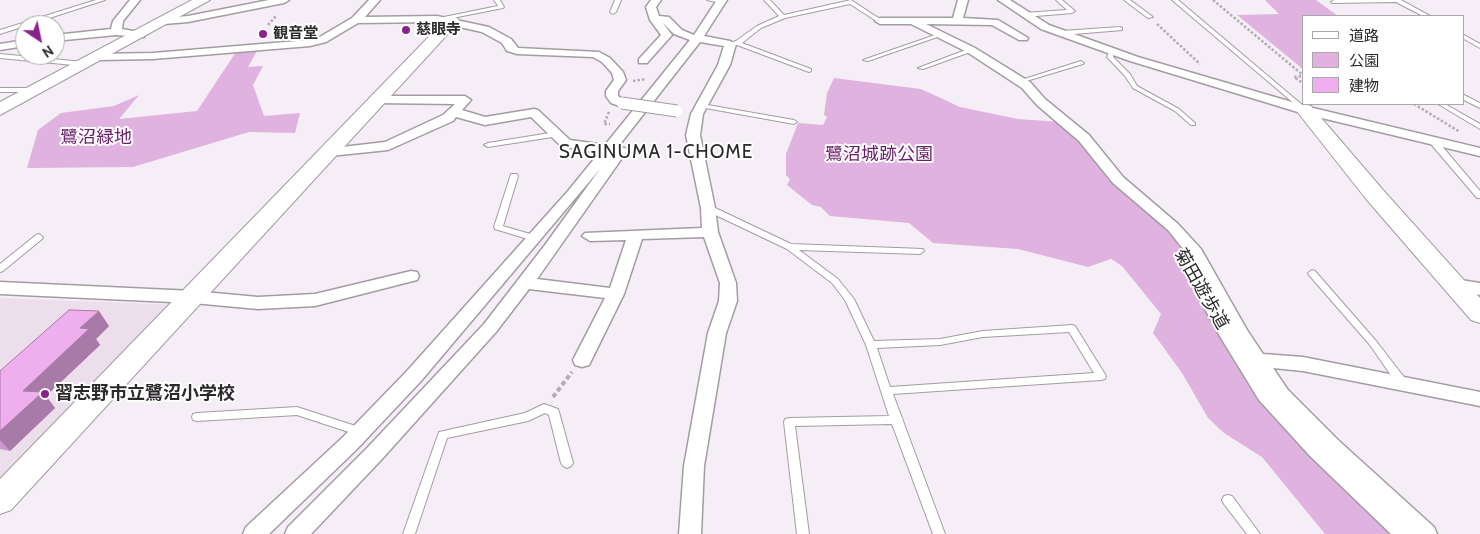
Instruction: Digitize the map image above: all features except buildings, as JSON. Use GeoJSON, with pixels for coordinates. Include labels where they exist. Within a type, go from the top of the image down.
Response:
{"type":"FeatureCollection","features":[{"type":"Feature","properties":{"kind":"street"},"geometry":{"type":"LineString","coordinates":[[116,32],[118,21],[135,0]]}},
{"type":"Feature","properties":{"kind":"street"},"geometry":{"type":"LineString","coordinates":[[0,109],[203,0]]}},
{"type":"Feature","properties":{"kind":"street"},"geometry":{"type":"LineString","coordinates":[[164,21],[188,19],[284,0]]}},
{"type":"Feature","properties":{"kind":"street"},"geometry":{"type":"LineString","coordinates":[[91,60],[310,43],[322,40],[356,20],[375,0]]}},
{"type":"Feature","properties":{"kind":"street"},"geometry":{"type":"LineString","coordinates":[[643,61],[668,35],[655,20],[651,7],[656,0]]}},
{"type":"Feature","properties":{"kind":"street"},"geometry":{"type":"LineString","coordinates":[[296,534],[453,370],[525,283],[701,39],[722,0]]}},
{"type":"Feature","properties":{"kind":"street"},"geometry":{"type":"LineString","coordinates":[[957,21],[961,0]]}},
{"type":"Feature","properties":{"kind":"street"},"geometry":{"type":"LineString","coordinates":[[1003,0],[1045,27],[1112,51],[1305,110],[1480,152]]}},
{"type":"Feature","properties":{"kind":"street"},"geometry":{"type":"LineString","coordinates":[[655,20],[665,19],[678,32],[701,39],[734,44],[699,110],[693,135],[708,208],[710,232],[728,283],[728,301],[717,333],[694,466],[690,534]]}},
{"type":"Feature","properties":{"kind":"street"},"geometry":{"type":"LineString","coordinates":[[356,20],[445,20],[485,29],[507,41],[511,49],[516,52],[595,54],[611,64],[620,82],[612,92],[615,100],[677,111],[699,110]]}},
{"type":"Feature","properties":{"kind":"street"},"geometry":{"type":"LineString","coordinates":[[0,500],[380,100],[445,20]]}},
{"type":"Feature","properties":{"kind":"street"},"geometry":{"type":"LineString","coordinates":[[880,21],[915,23],[994,22],[1023,38]]}},
{"type":"Feature","properties":{"kind":"street"},"geometry":{"type":"LineString","coordinates":[[915,23],[971,50],[1021,81],[1041,102],[1084,138],[1118,180],[1173,227],[1195,253],[1240,334],[1288,401],[1331,446],[1426,534]]}},
{"type":"Feature","properties":{"kind":"street"},"geometry":{"type":"LineString","coordinates":[[65,37],[116,32],[140,35]]}},
{"type":"Feature","properties":{"kind":"street"},"geometry":{"type":"LineString","coordinates":[[254,534],[361,432],[414,376],[534,238],[701,39]]}},
{"type":"Feature","properties":{"kind":"street"},"geometry":{"type":"LineString","coordinates":[[0,48],[15,45]]}},
{"type":"Feature","properties":{"kind":"street","name":"菊田遊歩道"},"geometry":{"type":"LineString","coordinates":[[995,66],[986,68],[1016,87],[1031,104],[1072,138],[1107,183],[1164,230],[1184,253],[1227,334],[1266,396],[1317,450],[1406,534]]}},
{"type":"Feature","properties":{"kind":"street"},"geometry":{"type":"LineString","coordinates":[[330,152],[388,146],[448,118],[465,100],[380,100]]}},
{"type":"Feature","properties":{"kind":"street"},"geometry":{"type":"LineString","coordinates":[[1305,110],[1375,195],[1480,314]]}},
{"type":"Feature","properties":{"kind":"street"},"geometry":{"type":"LineString","coordinates":[[454,112],[485,121],[534,113],[566,143],[608,150]]}},
{"type":"Feature","properties":{"kind":"street"},"geometry":{"type":"LineString","coordinates":[[590,236],[710,232]]}},
{"type":"Feature","properties":{"kind":"street"},"geometry":{"type":"LineString","coordinates":[[582,360],[616,294],[635,236]]}},
{"type":"Feature","properties":{"kind":"street"},"geometry":{"type":"LineString","coordinates":[[0,288],[193,297],[258,303],[315,300],[411,276]]}},
{"type":"Feature","properties":{"kind":"street"},"geometry":{"type":"LineString","coordinates":[[525,283],[616,294]]}},
{"type":"Feature","properties":{"kind":"street"},"geometry":{"type":"LineString","coordinates":[[1454,284],[1480,289]]}},
{"type":"Feature","properties":{"kind":"street"},"geometry":{"type":"LineString","coordinates":[[1258,360],[1303,364],[1480,399]]}},
{"type":"Feature","properties":{"kind":"lane"},"geometry":{"type":"LineString","coordinates":[[0,32],[102,0]]}},
{"type":"Feature","properties":{"kind":"lane"},"geometry":{"type":"LineString","coordinates":[[445,20],[501,8],[497,0]]}},
{"type":"Feature","properties":{"kind":"lane"},"geometry":{"type":"LineString","coordinates":[[613,12],[618,0]]}},
{"type":"Feature","properties":{"kind":"lane"},"geometry":{"type":"LineString","coordinates":[[767,0],[783,17]]}},
{"type":"Feature","properties":{"kind":"lane"},"geometry":{"type":"LineString","coordinates":[[1024,14],[1072,11],[1059,0]]}},
{"type":"Feature","properties":{"kind":"lane"},"geometry":{"type":"LineString","coordinates":[[1127,0],[1150,17]]}},
{"type":"Feature","properties":{"kind":"lane"},"geometry":{"type":"LineString","coordinates":[[1175,0],[1305,110]]}},
{"type":"Feature","properties":{"kind":"lane"},"geometry":{"type":"LineString","coordinates":[[1334,2],[1397,0],[1425,15]]}},
{"type":"Feature","properties":{"kind":"lane"},"geometry":{"type":"LineString","coordinates":[[734,44],[759,27],[783,17],[851,2],[880,21]]}},
{"type":"Feature","properties":{"kind":"lane"},"geometry":{"type":"LineString","coordinates":[[1062,33],[1120,28]]}},
{"type":"Feature","properties":{"kind":"lane"},"geometry":{"type":"LineString","coordinates":[[866,60],[940,35]]}},
{"type":"Feature","properties":{"kind":"lane"},"geometry":{"type":"LineString","coordinates":[[1465,38],[1480,46]]}},
{"type":"Feature","properties":{"kind":"lane"},"geometry":{"type":"LineString","coordinates":[[734,44],[808,70]]}},
{"type":"Feature","properties":{"kind":"lane"},"geometry":{"type":"LineString","coordinates":[[921,68],[971,50]]}},
{"type":"Feature","properties":{"kind":"lane"},"geometry":{"type":"LineString","coordinates":[[1112,51],[1110,57],[1128,75],[1135,87],[1169,105],[1193,124]]}},
{"type":"Feature","properties":{"kind":"lane"},"geometry":{"type":"LineString","coordinates":[[0,56],[91,60]]}},
{"type":"Feature","properties":{"kind":"lane"},"geometry":{"type":"LineString","coordinates":[[1021,81],[1080,63]]}},
{"type":"Feature","properties":{"kind":"lane"},"geometry":{"type":"LineString","coordinates":[[0,90],[36,90]]}},
{"type":"Feature","properties":{"kind":"lane"},"geometry":{"type":"LineString","coordinates":[[1465,98],[1480,106]]}},
{"type":"Feature","properties":{"kind":"lane"},"geometry":{"type":"LineString","coordinates":[[1443,105],[1480,126]]}},
{"type":"Feature","properties":{"kind":"lane"},"geometry":{"type":"LineString","coordinates":[[699,110],[794,122]]}},
{"type":"Feature","properties":{"kind":"lane"},"geometry":{"type":"LineString","coordinates":[[488,145],[556,134]]}},
{"type":"Feature","properties":{"kind":"lane"},"geometry":{"type":"LineString","coordinates":[[1433,141],[1480,196]]}},
{"type":"Feature","properties":{"kind":"lane"},"geometry":{"type":"LineString","coordinates":[[514,176],[498,227],[534,238]]}},
{"type":"Feature","properties":{"kind":"lane"},"geometry":{"type":"LineString","coordinates":[[708,208],[790,247],[835,281],[849,299],[871,345],[896,420],[939,534]]}},
{"type":"Feature","properties":{"kind":"lane"},"geometry":{"type":"LineString","coordinates":[[0,269],[39,237]]}},
{"type":"Feature","properties":{"kind":"lane"},"geometry":{"type":"LineString","coordinates":[[790,247],[920,251]]}},
{"type":"Feature","properties":{"kind":"lane"},"geometry":{"type":"LineString","coordinates":[[1312,273],[1373,343],[1403,384]]}},
{"type":"Feature","properties":{"kind":"lane"},"geometry":{"type":"LineString","coordinates":[[871,345],[940,342],[983,334],[1072,328],[1101,376],[886,391]]}},
{"type":"Feature","properties":{"kind":"lane"},"geometry":{"type":"LineString","coordinates":[[409,534],[443,435],[528,417],[544,408],[554,412],[566,462]]}},
{"type":"Feature","properties":{"kind":"lane"},"geometry":{"type":"LineString","coordinates":[[197,417],[297,410],[361,432]]}},
{"type":"Feature","properties":{"kind":"lane"},"geometry":{"type":"LineString","coordinates":[[803,534],[789,422],[896,420]]}},
{"type":"Feature","properties":{"kind":"lane"},"geometry":{"type":"LineString","coordinates":[[1228,500],[1254,534]]}},
{"type":"Feature","properties":{"kind":"path"},"geometry":{"type":"LineString","coordinates":[[1213,0],[1302,74]]}},
{"type":"Feature","properties":{"kind":"path"},"geometry":{"type":"LineString","coordinates":[[1150,17],[1223,86]]}},
{"type":"Feature","properties":{"kind":"path"},"geometry":{"type":"LineString","coordinates":[[620,82],[645,80],[649,76],[649,64],[643,61]]}},
{"type":"Feature","properties":{"kind":"path"},"geometry":{"type":"LineString","coordinates":[[1302,76],[1294,77],[1302,83]]}},
{"type":"Feature","properties":{"kind":"path"},"geometry":{"type":"LineString","coordinates":[[1416,105],[1464,134]]}},
{"type":"Feature","properties":{"kind":"path"},"geometry":{"type":"LineString","coordinates":[[604,124],[610,124]]}},
{"type":"Feature","properties":{"kind":"path"},"geometry":{"type":"LineString","coordinates":[[544,408],[582,360]]}},
{"type":"Feature","properties":{"kind":"shaded area","name":"習志野市立鷺沼小学校"},"geometry":{"type":"Polygon","coordinates":[[[0,298],[180,305],[0,483],[0,298]]]}},
{"type":"Feature","properties":{"kind":"green space"},"geometry":{"type":"Polygon","coordinates":[[[1265,0],[1316,0],[1337,15],[1302,15],[1302,68],[1237,15],[1279,14],[1265,0]]]}},
{"type":"Feature","properties":{"kind":"green space","name":"鷺沼緑地"},"geometry":{"type":"Polygon","coordinates":[[[257,51],[248,67],[263,66],[253,85],[264,116],[300,113],[295,133],[249,132],[133,167],[27,168],[38,130],[61,113],[114,106],[139,95],[119,119],[197,111],[236,52],[257,51]]]}},
{"type":"Feature","properties":{"kind":"green space","name":"鷺沼城跡公園"},"geometry":{"type":"Polygon","coordinates":[[[834,78],[921,89],[960,107],[1018,119],[1060,122],[1168,226],[1216,306],[1287,409],[1419,534],[1325,534],[1262,457],[1224,433],[1208,418],[1182,373],[1153,333],[1161,314],[1122,266],[1111,259],[1088,267],[1018,249],[933,243],[909,223],[830,216],[821,207],[812,205],[787,185],[790,179],[786,175],[786,154],[798,123],[823,125],[827,117],[824,115],[827,93],[834,78]]]}},
{"type":"Feature","properties":{"kind":"place","name":"慈眼寺"},"geometry":{"type":"Point","coordinates":[406,30]}},
{"type":"Feature","properties":{"kind":"place","name":"観音堂"},"geometry":{"type":"Point","coordinates":[263,34]}},
{"type":"Feature","properties":{"kind":"place","name":"習志野市立鷺沼小学校"},"geometry":{"type":"Point","coordinates":[45,394]}},
{"type":"Feature","properties":{"kind":"district","name":"SAGINUMA 1-CHOME"},"geometry":{"type":"Point","coordinates":[656,152]}}]}
